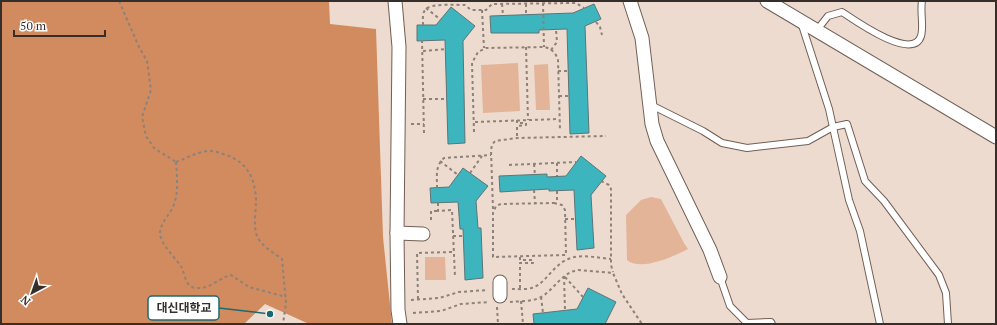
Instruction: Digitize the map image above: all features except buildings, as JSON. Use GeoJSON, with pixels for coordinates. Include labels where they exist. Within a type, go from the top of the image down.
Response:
{"type":"FeatureCollection","features":[{"type":"Feature","properties":{"kind":"street"},"geometry":{"type":"LineString","coordinates":[[395,1],[399,47],[397,233],[398,310],[400,324]]}},
{"type":"Feature","properties":{"kind":"street"},"geometry":{"type":"LineString","coordinates":[[630,1],[642,38],[649,104],[652,124],[657,141],[710,250],[720,277]]}},
{"type":"Feature","properties":{"kind":"street"},"geometry":{"type":"LineString","coordinates":[[767,1],[996,137]]}},
{"type":"Feature","properties":{"kind":"street"},"geometry":{"type":"LineString","coordinates":[[397,233],[423,234]]}},
{"type":"Feature","properties":{"kind":"street"},"geometry":{"type":"LineString","coordinates":[[498,301],[500,282]]}},
{"type":"Feature","properties":{"kind":"lane"},"geometry":{"type":"LineString","coordinates":[[818,30],[828,16],[842,12],[887,39],[909,45],[917,42],[921,36],[922,1]]}},
{"type":"Feature","properties":{"kind":"lane"},"geometry":{"type":"LineString","coordinates":[[801,20],[830,109],[849,200],[860,232],[880,324]]}},
{"type":"Feature","properties":{"kind":"lane"},"geometry":{"type":"LineString","coordinates":[[649,104],[703,131],[722,144],[747,148],[808,141],[833,127],[847,124],[865,181],[884,201],[939,275],[946,293],[948,324]]}},
{"type":"Feature","properties":{"kind":"lane"},"geometry":{"type":"LineString","coordinates":[[720,277],[730,306],[747,323],[771,322],[772,324]]}},
{"type":"Feature","properties":{"kind":"path"},"geometry":{"type":"LineString","coordinates":[[119,1],[139,47],[147,61],[151,90],[142,117],[146,136],[154,148],[176,162]]}},
{"type":"Feature","properties":{"kind":"path"},"geometry":{"type":"LineString","coordinates":[[426,8],[432,6],[465,5],[471,10],[486,10],[492,4],[572,2],[584,8]]}},
{"type":"Feature","properties":{"kind":"path"},"geometry":{"type":"LineString","coordinates":[[542,3],[544,47]]}},
{"type":"Feature","properties":{"kind":"path"},"geometry":{"type":"LineString","coordinates":[[502,4],[503,16]]}},
{"type":"Feature","properties":{"kind":"path"},"geometry":{"type":"LineString","coordinates":[[526,4],[526,15]]}},
{"type":"Feature","properties":{"kind":"path"},"geometry":{"type":"LineString","coordinates":[[426,8],[441,20]]}},
{"type":"Feature","properties":{"kind":"path"},"geometry":{"type":"LineString","coordinates":[[423,25],[423,16],[426,8]]}},
{"type":"Feature","properties":{"kind":"path"},"geometry":{"type":"LineString","coordinates":[[482,10],[484,48]]}},
{"type":"Feature","properties":{"kind":"path"},"geometry":{"type":"LineString","coordinates":[[596,22],[602,30],[602,35]]}},
{"type":"Feature","properties":{"kind":"path"},"geometry":{"type":"LineString","coordinates":[[552,50],[557,42],[556,30]]}},
{"type":"Feature","properties":{"kind":"path"},"geometry":{"type":"LineString","coordinates":[[422,40],[424,134]]}},
{"type":"Feature","properties":{"kind":"path"},"geometry":{"type":"LineString","coordinates":[[526,47],[528,120]]}},
{"type":"Feature","properties":{"kind":"path"},"geometry":{"type":"LineString","coordinates":[[474,132],[472,63],[476,54],[484,48],[526,47],[544,47],[552,50],[557,58],[560,130]]}},
{"type":"Feature","properties":{"kind":"path"},"geometry":{"type":"LineString","coordinates":[[422,51],[446,49]]}},
{"type":"Feature","properties":{"kind":"path"},"geometry":{"type":"LineString","coordinates":[[558,71],[568,71]]}},
{"type":"Feature","properties":{"kind":"path"},"geometry":{"type":"LineString","coordinates":[[559,96],[569,96]]}},
{"type":"Feature","properties":{"kind":"path"},"geometry":{"type":"LineString","coordinates":[[423,99],[447,99]]}},
{"type":"Feature","properties":{"kind":"path"},"geometry":{"type":"LineString","coordinates":[[474,122],[559,119]]}},
{"type":"Feature","properties":{"kind":"path"},"geometry":{"type":"LineString","coordinates":[[517,120],[517,123],[526,123],[526,125],[517,126],[517,138]]}},
{"type":"Feature","properties":{"kind":"path"},"geometry":{"type":"LineString","coordinates":[[406,124],[424,124]]}},
{"type":"Feature","properties":{"kind":"path"},"geometry":{"type":"LineString","coordinates":[[493,210],[496,206],[501,204],[557,203],[562,205],[564,208],[565,219],[566,255],[493,257],[492,144],[495,141],[517,138],[606,136]]}},
{"type":"Feature","properties":{"kind":"path"},"geometry":{"type":"LineString","coordinates":[[176,162],[199,153],[210,151],[227,155],[242,163],[249,173],[255,189],[257,236],[263,244],[282,259],[286,297],[283,324]]}},
{"type":"Feature","properties":{"kind":"path"},"geometry":{"type":"LineString","coordinates":[[470,173],[482,155]]}},
{"type":"Feature","properties":{"kind":"path"},"geometry":{"type":"LineString","coordinates":[[437,188],[437,169],[440,161],[444,158],[491,155]]}},
{"type":"Feature","properties":{"kind":"path"},"geometry":{"type":"LineString","coordinates":[[440,161],[458,175]]}},
{"type":"Feature","properties":{"kind":"path"},"geometry":{"type":"LineString","coordinates":[[176,162],[176,198],[173,208],[162,225],[160,234],[163,242],[182,268],[188,284],[194,288],[203,288],[231,275],[249,287],[286,297]]}},
{"type":"Feature","properties":{"kind":"path"},"geometry":{"type":"LineString","coordinates":[[509,165],[576,162]]}},
{"type":"Feature","properties":{"kind":"path"},"geometry":{"type":"LineString","coordinates":[[557,163],[557,176]]}},
{"type":"Feature","properties":{"kind":"path"},"geometry":{"type":"LineString","coordinates":[[534,164],[535,174]]}},
{"type":"Feature","properties":{"kind":"path"},"geometry":{"type":"LineString","coordinates":[[602,181],[609,185],[611,189],[611,265],[613,273],[622,294],[642,324]]}},
{"type":"Feature","properties":{"kind":"path"},"geometry":{"type":"LineString","coordinates":[[534,190],[535,203]]}},
{"type":"Feature","properties":{"kind":"path"},"geometry":{"type":"LineString","coordinates":[[557,191],[557,203]]}},
{"type":"Feature","properties":{"kind":"path"},"geometry":{"type":"LineString","coordinates":[[438,203],[438,211]]}},
{"type":"Feature","properties":{"kind":"path"},"geometry":{"type":"LineString","coordinates":[[431,220],[430,211],[452,210],[455,277]]}},
{"type":"Feature","properties":{"kind":"path"},"geometry":{"type":"LineString","coordinates":[[565,219],[575,219]]}},
{"type":"Feature","properties":{"kind":"path"},"geometry":{"type":"LineString","coordinates":[[453,236],[463,236]]}},
{"type":"Feature","properties":{"kind":"path"},"geometry":{"type":"LineString","coordinates":[[418,299],[417,253],[454,252]]}},
{"type":"Feature","properties":{"kind":"path"},"geometry":{"type":"LineString","coordinates":[[520,257],[520,260],[533,260],[533,263],[520,263],[520,288]]}},
{"type":"Feature","properties":{"kind":"path"},"geometry":{"type":"LineString","coordinates":[[412,313],[441,311],[461,304],[534,300],[541,297],[564,276],[573,271],[578,270],[613,273]]}},
{"type":"Feature","properties":{"kind":"path"},"geometry":{"type":"LineString","coordinates":[[564,276],[583,297]]}},
{"type":"Feature","properties":{"kind":"path"},"geometry":{"type":"LineString","coordinates":[[564,276],[565,310]]}},
{"type":"Feature","properties":{"kind":"path"},"geometry":{"type":"LineString","coordinates":[[541,297],[543,313]]}},
{"type":"Feature","properties":{"kind":"path"},"geometry":{"type":"LineString","coordinates":[[498,301],[498,324]]}},
{"type":"Feature","properties":{"kind":"path"},"geometry":{"type":"LineString","coordinates":[[521,301],[523,324]]}},
{"type":"Feature","properties":{"kind":"shaded area"},"geometry":{"type":"Polygon","coordinates":[[[1,1],[329,1],[330,24],[376,29],[383,237],[392,324],[309,324],[265,304],[244,324],[1,324],[1,1]]]}},
{"type":"Feature","properties":{"kind":"shaded area"},"geometry":{"type":"Polygon","coordinates":[[[518,63],[520,111],[483,113],[481,65],[518,63]]]}},
{"type":"Feature","properties":{"kind":"shaded area"},"geometry":{"type":"Polygon","coordinates":[[[548,64],[550,110],[536,110],[534,65],[548,64]]]}},
{"type":"Feature","properties":{"kind":"shaded area"},"geometry":{"type":"Polygon","coordinates":[[[651,197],[661,199],[688,249],[658,262],[649,264],[633,263],[627,260],[626,215],[641,200],[651,197]]]}},
{"type":"Feature","properties":{"kind":"shaded area"},"geometry":{"type":"Polygon","coordinates":[[[425,257],[445,257],[446,280],[425,280],[425,257]]]}},
{"type":"Feature","properties":{"kind":"place","name":"대신대학교"},"geometry":{"type":"Point","coordinates":[270,314]}}]}
